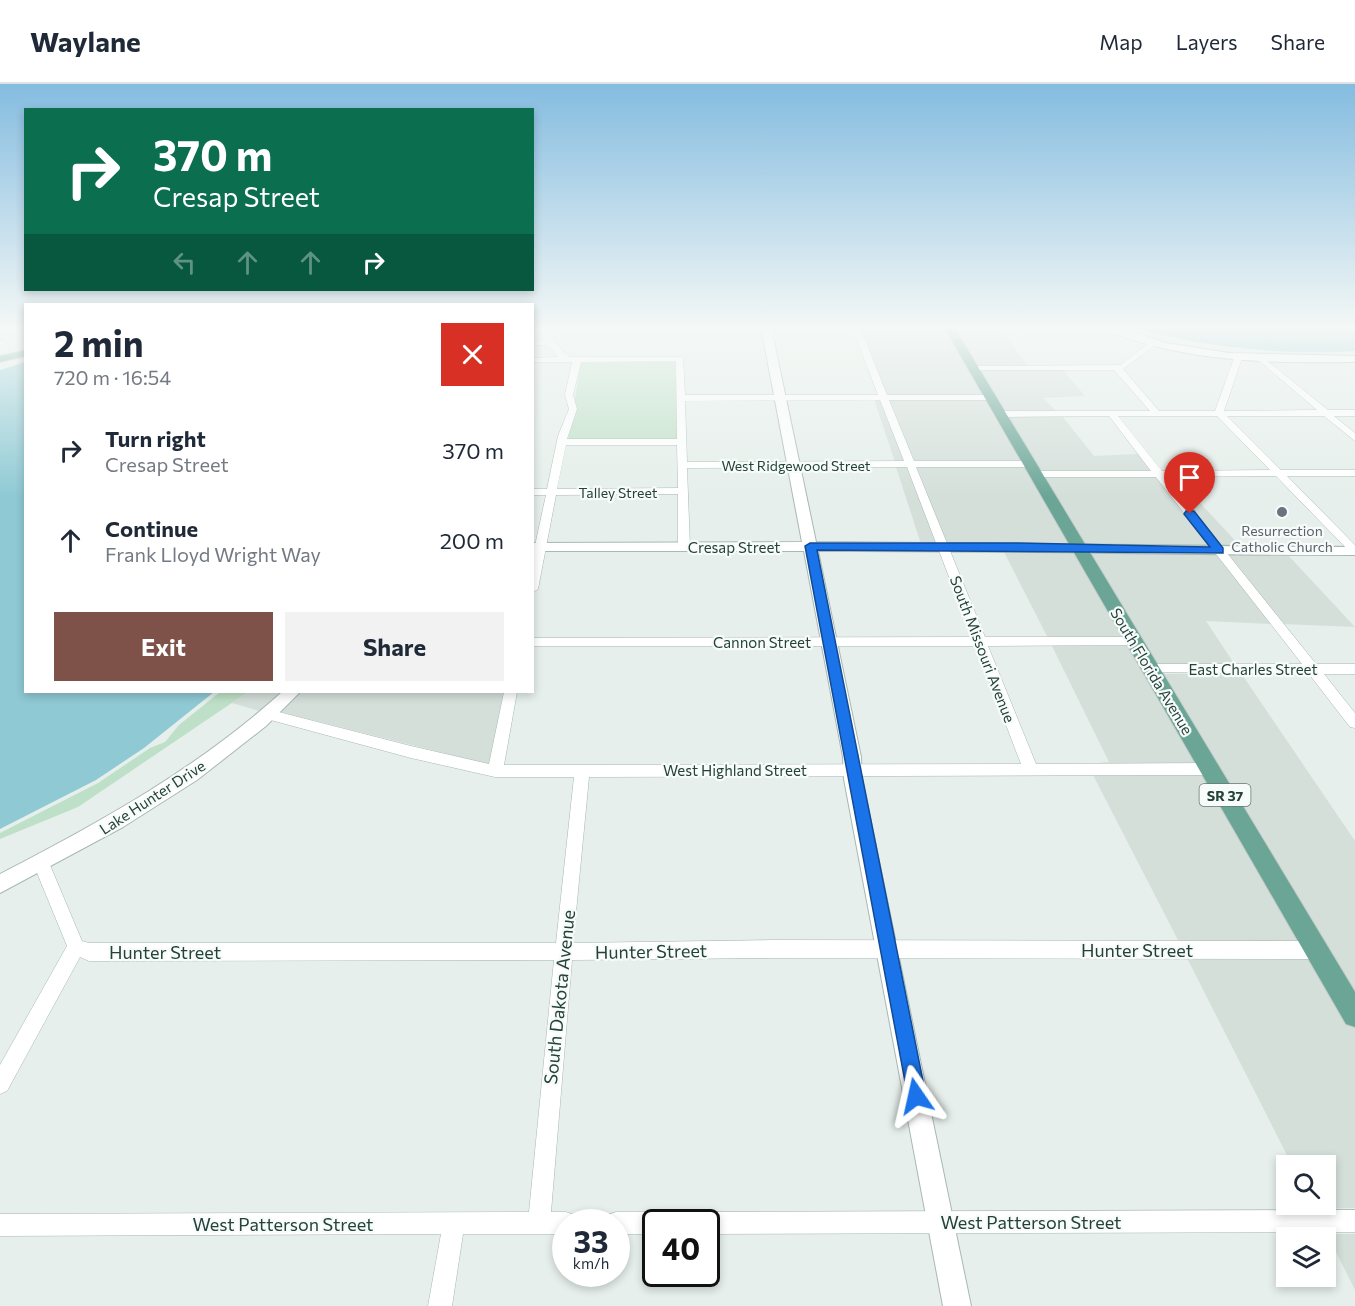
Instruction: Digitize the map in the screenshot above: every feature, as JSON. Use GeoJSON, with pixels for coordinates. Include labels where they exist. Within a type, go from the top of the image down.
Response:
{"type":"FeatureCollection","features":[{"type":"Feature","properties":{"kind":"main road","name":"South Florida Avenue"},"geometry":{"type":"LineString","coordinates":[[983,384],[1355,1015]]}},
{"type":"Feature","properties":{"kind":"street"},"geometry":{"type":"LineString","coordinates":[[534,572],[537,547],[553,492],[563,436],[573,410],[569,395],[570,384]]}},
{"type":"Feature","properties":{"kind":"street"},"geometry":{"type":"LineString","coordinates":[[681,384],[684,547]]}},
{"type":"Feature","properties":{"kind":"street"},"geometry":{"type":"LineString","coordinates":[[777,384],[957,1306]]}},
{"type":"Feature","properties":{"kind":"street","name":"South Missouri Avenue"},"geometry":{"type":"LineString","coordinates":[[878,384],[1031,770]]}},
{"type":"Feature","properties":{"kind":"street"},"geometry":{"type":"LineString","coordinates":[[1131,384],[1157,414]]}},
{"type":"Feature","properties":{"kind":"street"},"geometry":{"type":"LineString","coordinates":[[1219,414],[1229,384]]}},
{"type":"Feature","properties":{"kind":"street"},"geometry":{"type":"LineString","coordinates":[[1292,384],[1355,438]]}},
{"type":"Feature","properties":{"kind":"street"},"geometry":{"type":"LineString","coordinates":[[681,398],[991,397]]}},
{"type":"Feature","properties":{"kind":"street"},"geometry":{"type":"LineString","coordinates":[[1001,414],[1355,413]]}},
{"type":"Feature","properties":{"kind":"street"},"geometry":{"type":"LineString","coordinates":[[1111,414],[1355,723]]}},
{"type":"Feature","properties":{"kind":"street"},"geometry":{"type":"LineString","coordinates":[[1219,414],[1355,551]]}},
{"type":"Feature","properties":{"kind":"street"},"geometry":{"type":"LineString","coordinates":[[563,442],[681,442]]}},
{"type":"Feature","properties":{"kind":"street","name":"West Ridgewood Street"},"geometry":{"type":"LineString","coordinates":[[682,465],[968,464],[1033,469]]}},
{"type":"Feature","properties":{"kind":"street"},"geometry":{"type":"LineString","coordinates":[[1033,469],[1158,474],[1355,473]]}},
{"type":"Feature","properties":{"kind":"street","name":"Talley Street"},"geometry":{"type":"LineString","coordinates":[[534,492],[682,491]]}},
{"type":"Feature","properties":{"kind":"street","name":"Cresap Street"},"geometry":{"type":"LineString","coordinates":[[537,547],[944,546],[1355,551]]}},
{"type":"Feature","properties":{"kind":"street","name":"Cannon Street"},"geometry":{"type":"LineString","coordinates":[[534,642],[1135,641]]}},
{"type":"Feature","properties":{"kind":"street","name":"East Charles Street"},"geometry":{"type":"LineString","coordinates":[[1152,669],[1355,669]]}},
{"type":"Feature","properties":{"kind":"street","name":"Lake Hunter Drive"},"geometry":{"type":"LineString","coordinates":[[0,884],[77,844],[180,781],[291,693]]}},
{"type":"Feature","properties":{"kind":"street"},"geometry":{"type":"LineString","coordinates":[[495,771],[512,693]]}},
{"type":"Feature","properties":{"kind":"street","name":"West Highland Street"},"geometry":{"type":"LineString","coordinates":[[267,714],[495,771],[1210,769]]}},
{"type":"Feature","properties":{"kind":"street","name":"South Dakota Avenue"},"geometry":{"type":"LineString","coordinates":[[539,1223],[582,771]]}},
{"type":"Feature","properties":{"kind":"street"},"geometry":{"type":"LineString","coordinates":[[0,1084],[76,947],[41,863]]}},
{"type":"Feature","properties":{"kind":"street","name":"Hunter Street"},"geometry":{"type":"LineString","coordinates":[[76,947],[89,952],[564,952],[773,949],[1317,950]]}},
{"type":"Feature","properties":{"kind":"street","name":"West Patterson Street"},"geometry":{"type":"LineString","coordinates":[[720,1223],[1355,1221]]}},
{"type":"Feature","properties":{"kind":"street","name":"West Patterson Street"},"geometry":{"type":"LineString","coordinates":[[0,1225],[552,1223]]}},
{"type":"Feature","properties":{"kind":"street"},"geometry":{"type":"LineString","coordinates":[[440,1306],[454,1224]]}},
{"type":"Feature","properties":{"kind":"shaded area"},"geometry":{"type":"Polygon","coordinates":[[[882,384],[980,384],[986,395],[886,395],[882,384]]]}},
{"type":"Feature","properties":{"kind":"shaded area"},"geometry":{"type":"Polygon","coordinates":[[[986,384],[1075,384],[1085,396],[1043,398],[1057,412],[1003,412],[986,384]]]}},
{"type":"Feature","properties":{"kind":"shaded area"},"geometry":{"type":"Polygon","coordinates":[[[874,399],[880,399],[905,462],[895,462],[874,399]]]}},
{"type":"Feature","properties":{"kind":"shaded area"},"geometry":{"type":"Polygon","coordinates":[[[887,399],[988,399],[1025,462],[913,462],[887,399]]]}},
{"type":"Feature","properties":{"kind":"shaded area"},"geometry":{"type":"Polygon","coordinates":[[[1006,416],[1062,416],[1094,456],[1138,454],[1151,471],[1039,471],[1006,416]]]}},
{"type":"Feature","properties":{"kind":"shaded area"},"geometry":{"type":"Polygon","coordinates":[[[896,467],[907,467],[938,543],[921,544],[896,467]]]}},
{"type":"Feature","properties":{"kind":"shaded area"},"geometry":{"type":"Polygon","coordinates":[[[915,467],[1028,467],[1073,545],[947,543],[915,467]]]}},
{"type":"Feature","properties":{"kind":"shaded area"},"geometry":{"type":"Polygon","coordinates":[[[1155,476],[1212,548],[1083,545],[1042,477],[1155,476]]]}},
{"type":"Feature","properties":{"kind":"shaded area"},"geometry":{"type":"Polygon","coordinates":[[[1164,476],[1175,476],[1242,548],[1221,548],[1164,476]]]}},
{"type":"Feature","properties":{"kind":"shaded area"},"geometry":{"type":"Polygon","coordinates":[[[1003,550],[1077,551],[1127,637],[1048,638],[1003,550]]]}},
{"type":"Feature","properties":{"kind":"shaded area"},"geometry":{"type":"Polygon","coordinates":[[[1087,552],[1217,554],[1271,624],[1206,621],[1235,665],[1154,665],[1087,552]]]}},
{"type":"Feature","properties":{"kind":"shaded area"},"geometry":{"type":"Polygon","coordinates":[[[1226,554],[1287,554],[1355,627],[1282,624],[1226,554]]]}},
{"type":"Feature","properties":{"kind":"shaded area"},"geometry":{"type":"Polygon","coordinates":[[[1052,646],[1132,646],[1201,764],[1087,764],[1109,762],[1052,646]]]}},
{"type":"Feature","properties":{"kind":"shaded area"},"geometry":{"type":"Polygon","coordinates":[[[1241,673],[1355,841],[1355,1002],[1160,674],[1241,673]]]}},
{"type":"Feature","properties":{"kind":"shaded area"},"geometry":{"type":"Polygon","coordinates":[[[247,693],[285,693],[263,712],[232,703],[247,693]]]}},
{"type":"Feature","properties":{"kind":"shaded area"},"geometry":{"type":"Polygon","coordinates":[[[298,693],[506,693],[491,765],[277,711],[298,693]]]}},
{"type":"Feature","properties":{"kind":"shaded area"},"geometry":{"type":"Polygon","coordinates":[[[1093,775],[1208,775],[1305,942],[1179,942],[1093,775]]]}},
{"type":"Feature","properties":{"kind":"shaded area"},"geometry":{"type":"Polygon","coordinates":[[[1187,958],[1314,958],[1355,1029],[1355,1208],[1336,1208],[1336,1155],[1287,1155],[1187,958]]]}},
{"type":"Feature","properties":{"kind":"shaded area"},"geometry":{"type":"Polygon","coordinates":[[[1336,1234],[1355,1234],[1355,1290],[1336,1252],[1336,1234]]]}},
{"type":"Feature","properties":{"kind":"green space"},"geometry":{"type":"Polygon","coordinates":[[[577,384],[676,384],[678,440],[568,440],[577,384]]]}},
{"type":"Feature","properties":{"kind":"green space"},"geometry":{"type":"Polygon","coordinates":[[[219,693],[247,693],[78,807],[0,839],[0,833],[98,783],[150,748],[165,742],[179,725],[219,693]]]}},
{"type":"Feature","properties":{"kind":"water"},"geometry":{"type":"Polygon","coordinates":[[[0,384],[24,384],[24,693],[213,693],[144,748],[96,780],[0,829],[0,384]]]}},
{"type":"Feature","properties":{"kind":"place","name":"Resurrection Catholic Church"},"geometry":{"type":"Point","coordinates":[1282,512]}},
{"type":"Feature","properties":{"kind":"route"},"geometry":{"type":"LineString","coordinates":[[916,1096],[810,546],[1019,546],[1219,551],[1190,514]]}}]}
